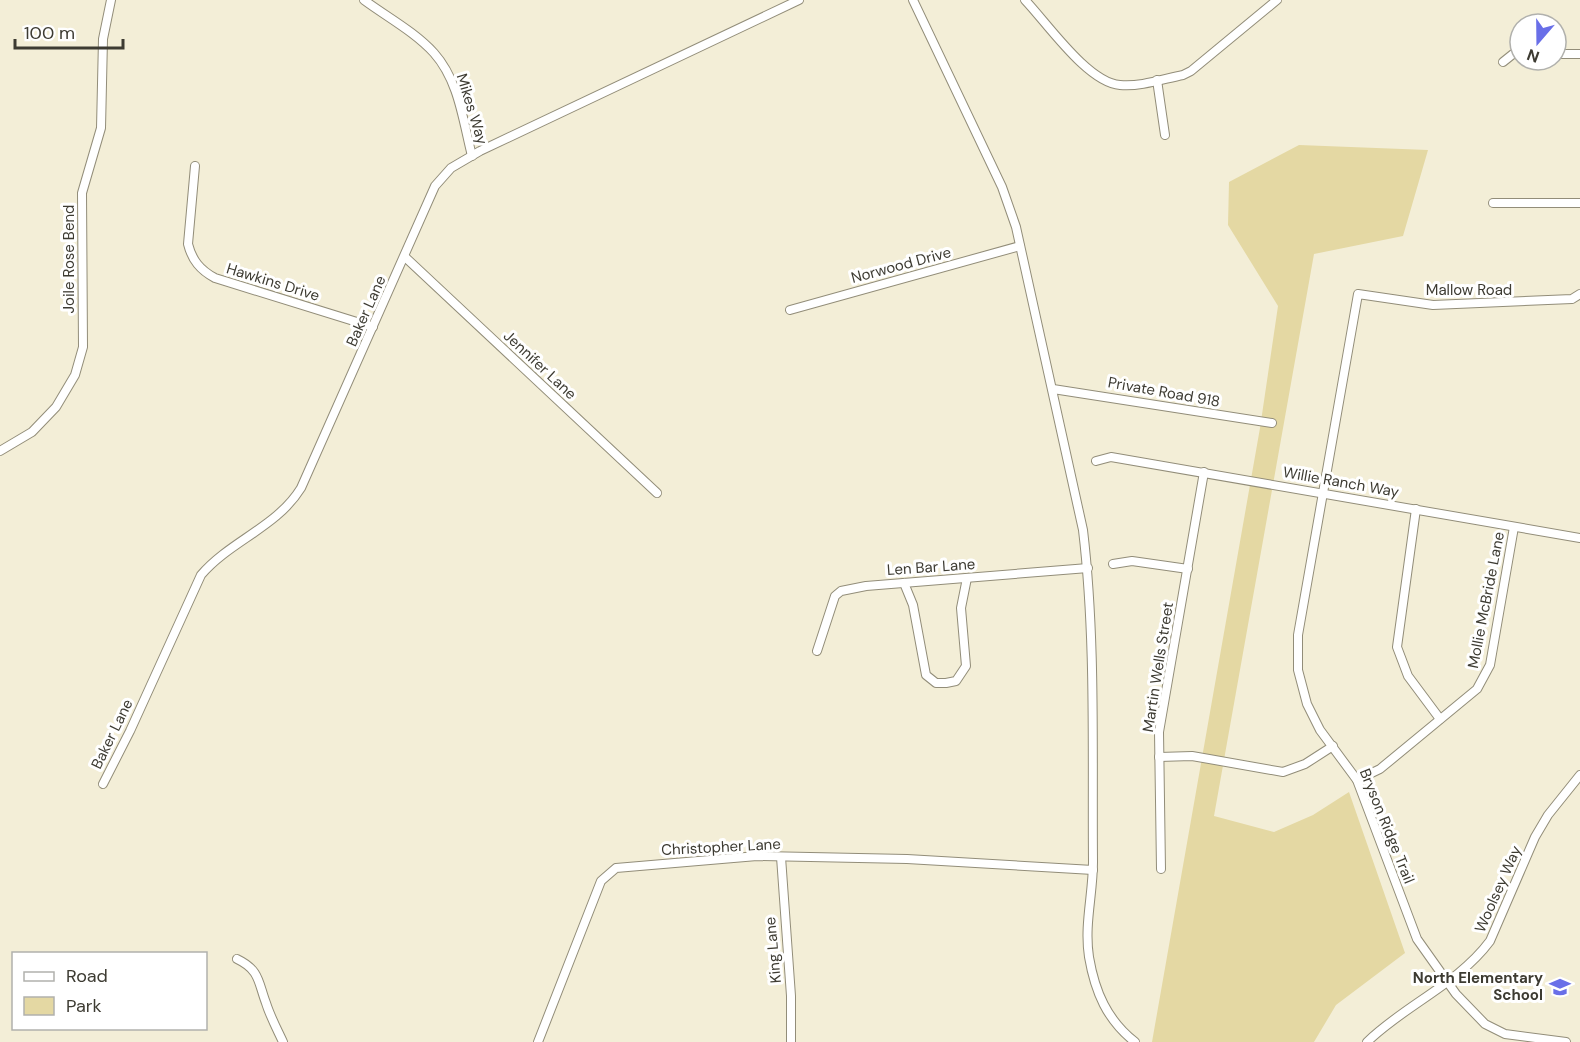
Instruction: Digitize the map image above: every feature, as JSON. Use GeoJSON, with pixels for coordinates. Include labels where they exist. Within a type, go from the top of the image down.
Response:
{"type":"FeatureCollection","features":[{"type":"Feature","properties":{"kind":"street","name":"Joile Rose Bend"},"geometry":{"type":"LineString","coordinates":[[0,451],[32,432],[56,406],[75,375],[83,347],[82,193],[101,128],[103,39],[111,0]]}},
{"type":"Feature","properties":{"kind":"street","name":"Mikes Way"},"geometry":{"type":"LineString","coordinates":[[364,0],[419,40],[440,61],[457,96],[472,156]]}},
{"type":"Feature","properties":{"kind":"street","name":"Baker Lane"},"geometry":{"type":"LineString","coordinates":[[103,784],[130,731],[194,585],[211,564],[269,522],[294,500],[438,182],[451,168],[472,156],[799,0]]}},
{"type":"Feature","properties":{"kind":"street"},"geometry":{"type":"LineString","coordinates":[[913,0],[1002,187],[1020,246],[1053,389],[1083,530],[1088,568],[1093,870],[1087,934],[1092,971],[1108,1014],[1118,1028],[1135,1042]]}},
{"type":"Feature","properties":{"kind":"street"},"geometry":{"type":"LineString","coordinates":[[1025,0],[1100,79],[1118,85],[1183,75],[1200,65],[1277,0]]}},
{"type":"Feature","properties":{"kind":"street"},"geometry":{"type":"LineString","coordinates":[[1503,62],[1508,58]]}},
{"type":"Feature","properties":{"kind":"street"},"geometry":{"type":"LineString","coordinates":[[1157,80],[1165,135]]}},
{"type":"Feature","properties":{"kind":"street","name":"Hawkins Drive"},"geometry":{"type":"LineString","coordinates":[[195,166],[188,244],[201,269],[215,278],[373,327]]}},
{"type":"Feature","properties":{"kind":"street"},"geometry":{"type":"LineString","coordinates":[[1493,203],[1580,203]]}},
{"type":"Feature","properties":{"kind":"street","name":"Norwood Drive"},"geometry":{"type":"LineString","coordinates":[[790,310],[1020,246]]}},
{"type":"Feature","properties":{"kind":"street","name":"Jennifer Lane"},"geometry":{"type":"LineString","coordinates":[[405,257],[657,493]]}},
{"type":"Feature","properties":{"kind":"street","name":"Mallow Road"},"geometry":{"type":"LineString","coordinates":[[1358,294],[1433,305],[1513,304],[1572,299],[1580,294]]}},
{"type":"Feature","properties":{"kind":"street","name":"Bryson Ridge Trail"},"geometry":{"type":"LineString","coordinates":[[1358,294],[1298,635],[1298,670],[1307,704],[1357,780],[1417,939],[1448,982],[1474,1014],[1494,1029],[1505,1034],[1566,1042]]}},
{"type":"Feature","properties":{"kind":"street","name":"Private Road 918"},"geometry":{"type":"LineString","coordinates":[[1053,389],[1272,423]]}},
{"type":"Feature","properties":{"kind":"street","name":"Willie Ranch Way"},"geometry":{"type":"LineString","coordinates":[[1096,461],[1111,458],[1204,472],[1580,538]]}},
{"type":"Feature","properties":{"kind":"street","name":"Martin Wells Street"},"geometry":{"type":"LineString","coordinates":[[1161,869],[1159,732],[1204,472]]}},
{"type":"Feature","properties":{"kind":"street"},"geometry":{"type":"LineString","coordinates":[[1416,509],[1397,646],[1408,676],[1440,719]]}},
{"type":"Feature","properties":{"kind":"street","name":"Mollie McBride Lane"},"geometry":{"type":"LineString","coordinates":[[1357,780],[1380,769],[1477,689],[1490,665],[1514,527]]}},
{"type":"Feature","properties":{"kind":"street"},"geometry":{"type":"LineString","coordinates":[[1113,564],[1132,561],[1188,569]]}},
{"type":"Feature","properties":{"kind":"street","name":"Len Bar Lane"},"geometry":{"type":"LineString","coordinates":[[817,651],[833,601],[841,591],[866,585],[1088,568]]}},
{"type":"Feature","properties":{"kind":"street"},"geometry":{"type":"LineString","coordinates":[[904,583],[913,605],[927,675],[936,683],[946,683],[956,681],[966,666],[961,608],[967,578]]}},
{"type":"Feature","properties":{"kind":"street"},"geometry":{"type":"LineString","coordinates":[[1159,757],[1192,756],[1283,772],[1305,764],[1333,746]]}},
{"type":"Feature","properties":{"kind":"street","name":"Woolsey Way"},"geometry":{"type":"LineString","coordinates":[[1367,1042],[1386,1024],[1448,982],[1490,941],[1535,837],[1580,775]]}},
{"type":"Feature","properties":{"kind":"street","name":"Christopher Lane"},"geometry":{"type":"LineString","coordinates":[[538,1042],[601,881],[610,871],[619,867],[746,856],[781,856],[907,859],[1093,870]]}},
{"type":"Feature","properties":{"kind":"street","name":"King Lane"},"geometry":{"type":"LineString","coordinates":[[781,856],[791,996],[790,1042]]}},
{"type":"Feature","properties":{"kind":"street"},"geometry":{"type":"LineString","coordinates":[[237,958],[248,964],[261,981],[265,1001],[283,1042]]}},
{"type":"Feature","properties":{"kind":"green space"},"geometry":{"type":"Polygon","coordinates":[[[1299,145],[1428,150],[1403,236],[1314,254],[1214,816],[1274,832],[1313,815],[1349,792],[1405,953],[1336,1005],[1314,1042],[1152,1042],[1260,428],[1278,306],[1228,225],[1229,182],[1299,145]]]}},
{"type":"Feature","properties":{"kind":"place","name":"North Elementary School"},"geometry":{"type":"Point","coordinates":[1560,987]}}]}
